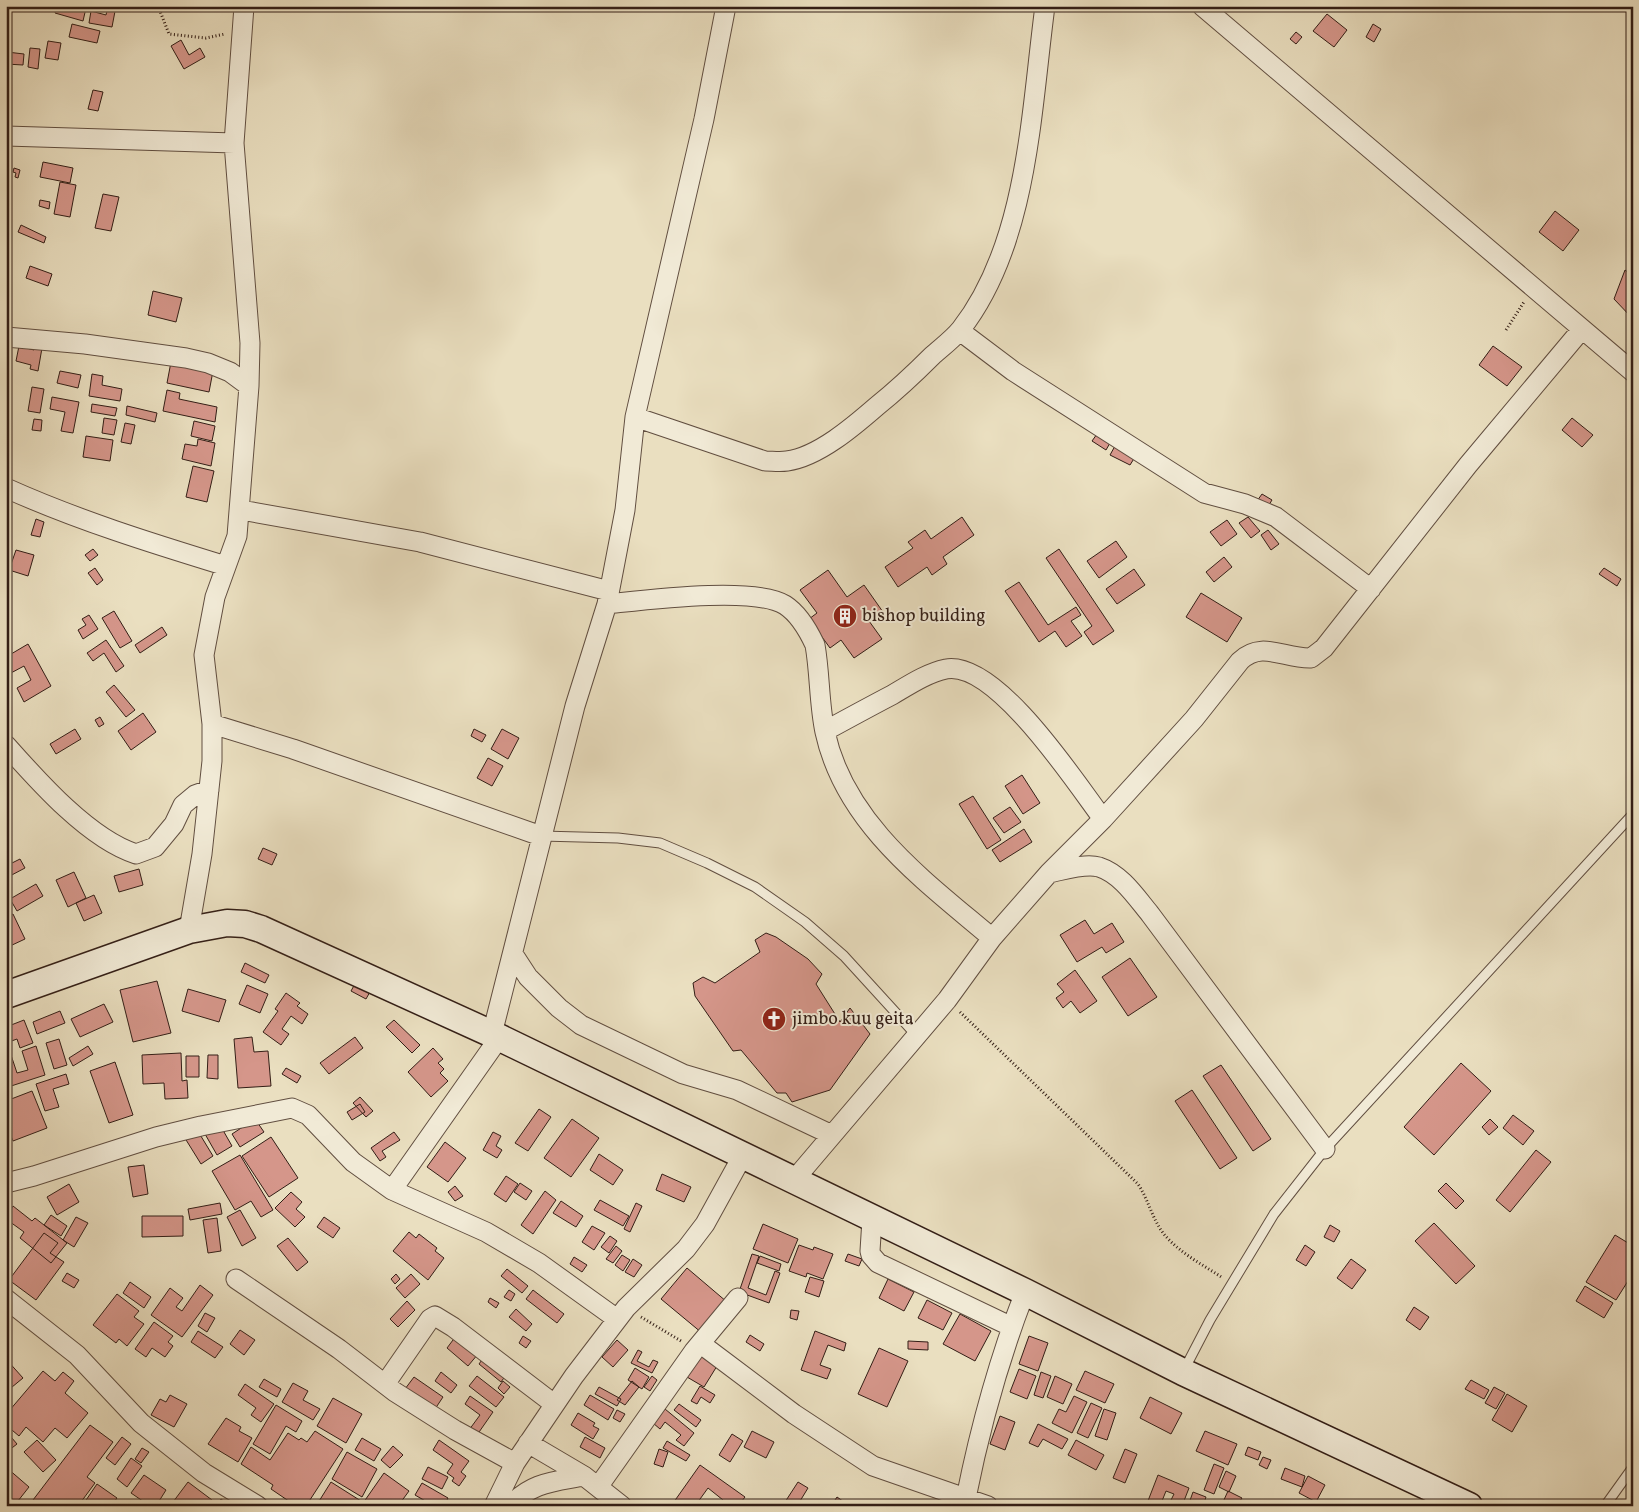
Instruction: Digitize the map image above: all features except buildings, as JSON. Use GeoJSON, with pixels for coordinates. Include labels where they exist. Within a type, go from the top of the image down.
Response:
{"type":"FeatureCollection","features":[{"type":"Feature","properties":{"kind":"street"},"geometry":{"type":"LineString","coordinates":[[189,930],[202,854],[212,761],[212,724],[204,655],[215,598],[237,536],[241,510],[250,386],[250,343],[234,143],[244,6]]}},
{"type":"Feature","properties":{"kind":"street"},"geometry":{"type":"LineString","coordinates":[[392,1190],[495,1036],[541,836],[575,706],[608,597],[625,510],[635,417],[704,120],[726,6]]}},
{"type":"Feature","properties":{"kind":"street"},"geometry":{"type":"LineString","coordinates":[[635,417],[765,461],[786,462],[805,457],[860,420],[902,386],[960,331],[980,302],[998,265],[1013,219],[1029,132],[1044,6]]}},
{"type":"Feature","properties":{"kind":"street"},"geometry":{"type":"LineString","coordinates":[[1202,6],[1633,372]]}},
{"type":"Feature","properties":{"kind":"street"},"geometry":{"type":"LineString","coordinates":[[6,136],[234,143]]}},
{"type":"Feature","properties":{"kind":"street"},"geometry":{"type":"LineString","coordinates":[[794,1180],[947,1000],[992,938],[1049,873],[1104,819],[1194,720],[1247,654],[1260,650],[1311,658],[1324,648],[1468,465],[1582,329]]}},
{"type":"Feature","properties":{"kind":"street"},"geometry":{"type":"LineString","coordinates":[[960,331],[1013,371],[1204,493],[1245,504],[1276,517],[1372,589]]}},
{"type":"Feature","properties":{"kind":"street"},"geometry":{"type":"LineString","coordinates":[[6,338],[85,344],[186,358],[208,363],[230,372],[250,386]]}},
{"type":"Feature","properties":{"kind":"street"},"geometry":{"type":"LineString","coordinates":[[6,488],[48,507],[134,538],[226,566]]}},
{"type":"Feature","properties":{"kind":"street"},"geometry":{"type":"LineString","coordinates":[[241,510],[420,542],[608,597],[715,596],[768,599],[786,606],[801,620],[815,645],[825,731],[843,783],[876,832],[898,858],[992,938]]}},
{"type":"Feature","properties":{"kind":"street"},"geometry":{"type":"LineString","coordinates":[[825,731],[928,675],[948,669],[968,672],[995,687],[1015,705],[1104,819]]}},
{"type":"Feature","properties":{"kind":"street"},"geometry":{"type":"LineString","coordinates":[[212,724],[293,748],[541,836]]}},
{"type":"Feature","properties":{"kind":"street"},"geometry":{"type":"LineString","coordinates":[[6,745],[64,806],[112,842],[136,854],[155,848],[174,824],[183,805],[195,795],[209,790]]}},
{"type":"Feature","properties":{"kind":"street"},"geometry":{"type":"LineString","coordinates":[[1049,873],[1073,868],[1099,867],[1122,880],[1150,914],[1325,1149]]}},
{"type":"Feature","properties":{"kind":"street"},"geometry":{"type":"LineString","coordinates":[[6,995],[189,930],[227,923],[245,924],[261,929],[495,1036],[1025,1292],[1183,1372],[1469,1506]]}},
{"type":"Feature","properties":{"kind":"street"},"geometry":{"type":"LineString","coordinates":[[513,954],[528,977],[559,1008],[581,1025],[683,1074],[737,1090],[832,1135]]}},
{"type":"Feature","properties":{"kind":"street"},"geometry":{"type":"LineString","coordinates":[[6,1183],[34,1176],[156,1137],[292,1108],[308,1115],[353,1162],[392,1190],[486,1232],[540,1263],[621,1314]]}},
{"type":"Feature","properties":{"kind":"street"},"geometry":{"type":"LineString","coordinates":[[494,1506],[514,1463],[554,1404],[621,1314],[686,1249],[705,1224],[743,1155]]}},
{"type":"Feature","properties":{"kind":"street"},"geometry":{"type":"LineString","coordinates":[[872,1219],[870,1251],[878,1263],[1012,1326]]}},
{"type":"Feature","properties":{"kind":"street"},"geometry":{"type":"LineString","coordinates":[[236,1279],[339,1349],[385,1384],[455,1430],[514,1463]]}},
{"type":"Feature","properties":{"kind":"street"},"geometry":{"type":"LineString","coordinates":[[964,1502],[986,1411],[1012,1326],[1025,1292]]}},
{"type":"Feature","properties":{"kind":"street"},"geometry":{"type":"LineString","coordinates":[[510,1506],[523,1492],[538,1485],[591,1482],[738,1298]]}},
{"type":"Feature","properties":{"kind":"street"},"geometry":{"type":"LineString","coordinates":[[6,1299],[76,1355],[140,1423],[204,1473],[258,1506]]}},
{"type":"Feature","properties":{"kind":"street"},"geometry":{"type":"LineString","coordinates":[[385,1384],[430,1319],[435,1316],[453,1327],[554,1404]]}},
{"type":"Feature","properties":{"kind":"street"},"geometry":{"type":"LineString","coordinates":[[698,1346],[794,1414],[873,1466],[964,1502],[988,1506]]}},
{"type":"Feature","properties":{"kind":"street"},"geometry":{"type":"LineString","coordinates":[[528,1443],[591,1482],[622,1506]]}},
{"type":"Feature","properties":{"kind":"lane"},"geometry":{"type":"LineString","coordinates":[[1183,1372],[1274,1214],[1325,1149],[1633,814]]}},
{"type":"Feature","properties":{"kind":"lane"},"geometry":{"type":"LineString","coordinates":[[541,836],[618,838],[660,843],[707,863],[755,887],[805,922],[844,956],[917,1036]]}},
{"type":"Feature","properties":{"kind":"lane"},"geometry":{"type":"LineString","coordinates":[[1605,1506],[1633,1467]]}},
{"type":"Feature","properties":{"kind":"path"},"geometry":{"type":"LineString","coordinates":[[158,6],[169,34],[206,38],[229,34],[241,40]]}},
{"type":"Feature","properties":{"kind":"path"},"geometry":{"type":"LineString","coordinates":[[1506,330],[1534,287]]}},
{"type":"Feature","properties":{"kind":"path"},"geometry":{"type":"LineString","coordinates":[[947,1000],[1019,1067],[1138,1184],[1163,1233],[1173,1243],[1232,1284]]}},
{"type":"Feature","properties":{"kind":"path"},"geometry":{"type":"LineString","coordinates":[[621,1314],[698,1346]]}},
{"type":"Feature","properties":{"kind":"place","name":"bishop building"},"geometry":{"type":"Point","coordinates":[845,616]}},
{"type":"Feature","properties":{"kind":"place","name":"jimbo kuu geita"},"geometry":{"type":"Point","coordinates":[774,1019]}}]}
